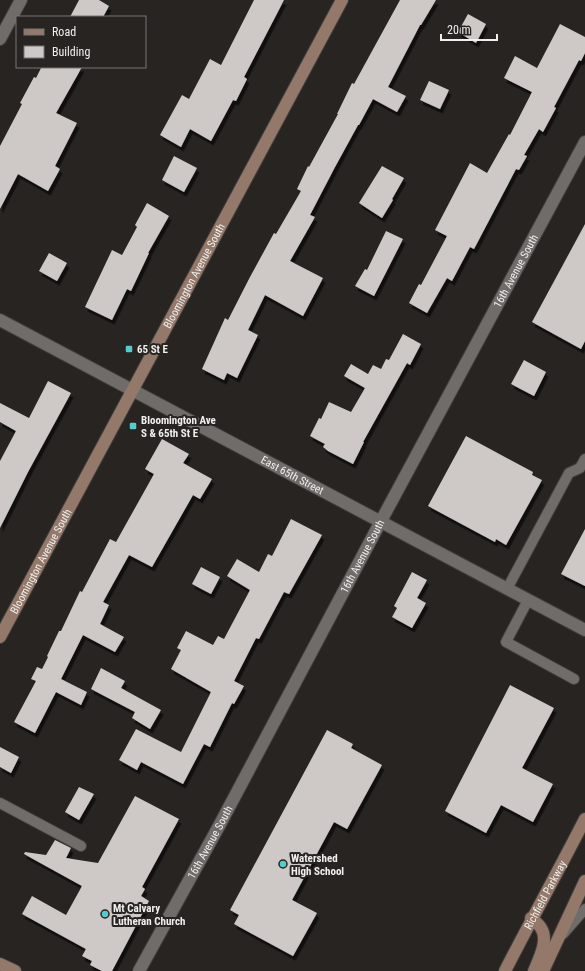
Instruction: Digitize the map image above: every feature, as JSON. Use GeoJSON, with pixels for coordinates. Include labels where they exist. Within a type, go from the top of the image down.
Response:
{"type":"FeatureCollection","features":[{"type":"Feature","properties":{"kind":"street"},"geometry":{"type":"LineString","coordinates":[[0,39],[21,0]]}},
{"type":"Feature","properties":{"kind":"street","name":"Bloomington Avenue South"},"geometry":{"type":"LineString","coordinates":[[0,636],[342,0]]}},
{"type":"Feature","properties":{"kind":"street","name":"16th Avenue South"},"geometry":{"type":"LineString","coordinates":[[139,971],[219,826],[585,142]]}},
{"type":"Feature","properties":{"kind":"street","name":"East 65th Street"},"geometry":{"type":"LineString","coordinates":[[0,320],[585,630]]}},
{"type":"Feature","properties":{"kind":"street","name":"Richfield Parkway"},"geometry":{"type":"LineString","coordinates":[[505,971],[585,819]]}},
{"type":"Feature","properties":{"kind":"street"},"geometry":{"type":"LineString","coordinates":[[543,971],[585,881]]}},
{"type":"Feature","properties":{"kind":"street"},"geometry":{"type":"LineString","coordinates":[[532,918],[541,928],[544,936],[542,948],[534,971]]}},
{"type":"Feature","properties":{"kind":"street"},"geometry":{"type":"LineString","coordinates":[[0,964],[15,971]]}},
{"type":"Feature","properties":{"kind":"lane"},"geometry":{"type":"LineString","coordinates":[[507,589],[569,474],[580,468],[585,459]]}},
{"type":"Feature","properties":{"kind":"lane"},"geometry":{"type":"LineString","coordinates":[[528,600],[506,642],[574,679]]}},
{"type":"Feature","properties":{"kind":"lane"},"geometry":{"type":"LineString","coordinates":[[0,803],[81,846]]}},
{"type":"Feature","properties":{"kind":"lane"},"geometry":{"type":"LineString","coordinates":[[559,939],[585,909]]}},
{"type":"Feature","properties":{"kind":"building"},"geometry":{"type":"Polygon","coordinates":[[[79,0],[99,0],[109,6],[104,16],[71,16],[79,0]]]}},
{"type":"Feature","properties":{"kind":"building"},"geometry":{"type":"Polygon","coordinates":[[[254,0],[284,0],[244,77],[247,79],[236,101],[233,100],[211,141],[190,129],[181,147],[160,135],[182,95],[189,99],[210,59],[221,65],[254,0]]]}},
{"type":"Feature","properties":{"kind":"building"},"geometry":{"type":"Polygon","coordinates":[[[400,0],[436,0],[420,25],[388,87],[406,96],[397,112],[373,99],[310,215],[315,217],[290,261],[323,278],[303,316],[265,295],[248,330],[258,335],[237,378],[227,373],[224,380],[202,369],[225,318],[228,320],[274,233],[276,234],[301,191],[297,189],[308,166],[309,167],[338,114],[352,83],[354,84],[400,0]]]}},
{"type":"Feature","properties":{"kind":"building"},"geometry":{"type":"Polygon","coordinates":[[[468,14],[486,24],[476,43],[458,32],[468,14]]]}},
{"type":"Feature","properties":{"kind":"building"},"geometry":{"type":"Polygon","coordinates":[[[560,24],[585,37],[585,53],[581,61],[579,60],[554,107],[556,108],[543,132],[539,129],[524,155],[527,156],[519,170],[516,169],[474,249],[470,247],[452,281],[447,278],[427,313],[409,303],[419,284],[421,285],[447,236],[435,230],[470,163],[487,173],[509,134],[510,135],[532,92],[504,78],[515,56],[537,68],[560,24]]]}},
{"type":"Feature","properties":{"kind":"building"},"geometry":{"type":"Polygon","coordinates":[[[41,68],[81,68],[56,113],[77,123],[55,166],[60,169],[48,191],[18,174],[0,209],[0,146],[22,104],[20,103],[34,77],[36,78],[41,68]]]}},
{"type":"Feature","properties":{"kind":"building"},"geometry":{"type":"Polygon","coordinates":[[[429,81],[449,90],[440,109],[420,100],[429,81]]]}},
{"type":"Feature","properties":{"kind":"building"},"geometry":{"type":"Polygon","coordinates":[[[174,156],[197,168],[184,192],[162,180],[174,156]]]}},
{"type":"Feature","properties":{"kind":"building"},"geometry":{"type":"Polygon","coordinates":[[[382,166],[404,178],[382,218],[359,203],[382,166]]]}},
{"type":"Feature","properties":{"kind":"building"},"geometry":{"type":"Polygon","coordinates":[[[147,203],[169,216],[148,253],[131,291],[127,289],[112,320],[85,307],[112,250],[122,255],[137,227],[135,225],[147,203]]]}},
{"type":"Feature","properties":{"kind":"building"},"geometry":{"type":"Polygon","coordinates":[[[585,224],[585,341],[581,349],[532,322],[585,224]]]}},
{"type":"Feature","properties":{"kind":"building"},"geometry":{"type":"Polygon","coordinates":[[[386,231],[403,239],[374,296],[355,286],[365,269],[367,270],[386,231]]]}},
{"type":"Feature","properties":{"kind":"building"},"geometry":{"type":"Polygon","coordinates":[[[49,253],[67,263],[57,281],[39,271],[49,253]]]}},
{"type":"Feature","properties":{"kind":"building"},"geometry":{"type":"Polygon","coordinates":[[[403,334],[421,344],[410,365],[407,363],[363,442],[353,464],[328,451],[323,447],[325,444],[310,436],[319,418],[321,419],[329,402],[351,412],[365,388],[344,376],[351,364],[368,374],[373,365],[381,369],[386,359],[389,360],[403,334]]]}},
{"type":"Feature","properties":{"kind":"building"},"geometry":{"type":"Polygon","coordinates":[[[524,360],[546,372],[534,396],[511,384],[524,360]]]}},
{"type":"Feature","properties":{"kind":"building"},"geometry":{"type":"Polygon","coordinates":[[[48,381],[71,393],[28,472],[0,528],[0,461],[16,431],[0,422],[0,403],[29,418],[48,381]]]}},
{"type":"Feature","properties":{"kind":"building"},"geometry":{"type":"Polygon","coordinates":[[[466,436],[533,472],[532,475],[542,480],[506,545],[496,539],[495,542],[428,506],[466,436]]]}},
{"type":"Feature","properties":{"kind":"building"},"geometry":{"type":"Polygon","coordinates":[[[162,439],[189,454],[183,463],[212,479],[200,499],[193,495],[152,567],[129,555],[103,602],[109,605],[100,624],[124,637],[115,652],[83,635],[61,679],[87,692],[81,705],[56,692],[35,733],[14,722],[36,681],[31,679],[37,667],[42,669],[59,631],[61,631],[80,591],[82,592],[110,539],[116,542],[154,474],[145,469],[162,439]]]}},
{"type":"Feature","properties":{"kind":"building"},"geometry":{"type":"Polygon","coordinates":[[[291,519],[322,535],[289,594],[284,592],[259,639],[256,638],[234,681],[244,686],[234,704],[232,703],[210,747],[204,744],[183,784],[141,762],[137,770],[119,760],[136,729],[181,752],[211,692],[171,669],[181,650],[177,648],[186,631],[213,645],[218,636],[224,639],[250,590],[227,576],[237,559],[259,572],[268,554],[272,556],[291,519]]]}},
{"type":"Feature","properties":{"kind":"building"},"geometry":{"type":"Polygon","coordinates":[[[585,529],[585,586],[561,574],[585,529]]]}},
{"type":"Feature","properties":{"kind":"building"},"geometry":{"type":"Polygon","coordinates":[[[201,567],[220,577],[211,594],[192,584],[201,567]]]}},
{"type":"Feature","properties":{"kind":"building"},"geometry":{"type":"Polygon","coordinates":[[[412,572],[427,580],[417,598],[426,603],[412,628],[392,617],[397,608],[394,606],[412,572]]]}},
{"type":"Feature","properties":{"kind":"building"},"geometry":{"type":"Polygon","coordinates":[[[101,668],[125,681],[121,688],[161,710],[150,729],[132,718],[135,712],[91,689],[101,668]]]}},
{"type":"Feature","properties":{"kind":"building"},"geometry":{"type":"Polygon","coordinates":[[[510,685],[554,708],[522,768],[553,784],[533,822],[501,805],[486,833],[445,811],[510,685]]]}},
{"type":"Feature","properties":{"kind":"building","name":"Watershed High School"},"geometry":{"type":"Polygon","coordinates":[[[327,730],[353,744],[351,748],[382,765],[347,829],[334,822],[292,900],[317,913],[293,956],[234,924],[239,915],[230,910],[327,730]]]}},
{"type":"Feature","properties":{"kind":"building"},"geometry":{"type":"Polygon","coordinates":[[[0,747],[19,757],[11,773],[0,767],[0,747]]]}},
{"type":"Feature","properties":{"kind":"building"},"geometry":{"type":"Polygon","coordinates":[[[79,787],[94,794],[79,820],[65,812],[79,787]]]}},
{"type":"Feature","properties":{"kind":"building"},"geometry":{"type":"Polygon","coordinates":[[[135,796],[179,819],[142,887],[145,889],[141,896],[149,901],[112,971],[102,971],[90,965],[92,961],[82,956],[86,949],[22,914],[32,896],[66,915],[82,886],[24,854],[25,852],[46,855],[55,840],[71,848],[66,858],[98,863],[135,796]]]}},
{"type":"Feature","properties":{"kind":"place","name":"65 St E"},"geometry":{"type":"Point","coordinates":[129,349]}},
{"type":"Feature","properties":{"kind":"place","name":"Bloomington Ave S & 65th St E"},"geometry":{"type":"Point","coordinates":[133,426]}},
{"type":"Feature","properties":{"kind":"place","name":"Watershed High School"},"geometry":{"type":"Point","coordinates":[283,864]}},
{"type":"Feature","properties":{"kind":"place","name":"Mt Calvary Lutheran Church"},"geometry":{"type":"Point","coordinates":[105,914]}}]}
